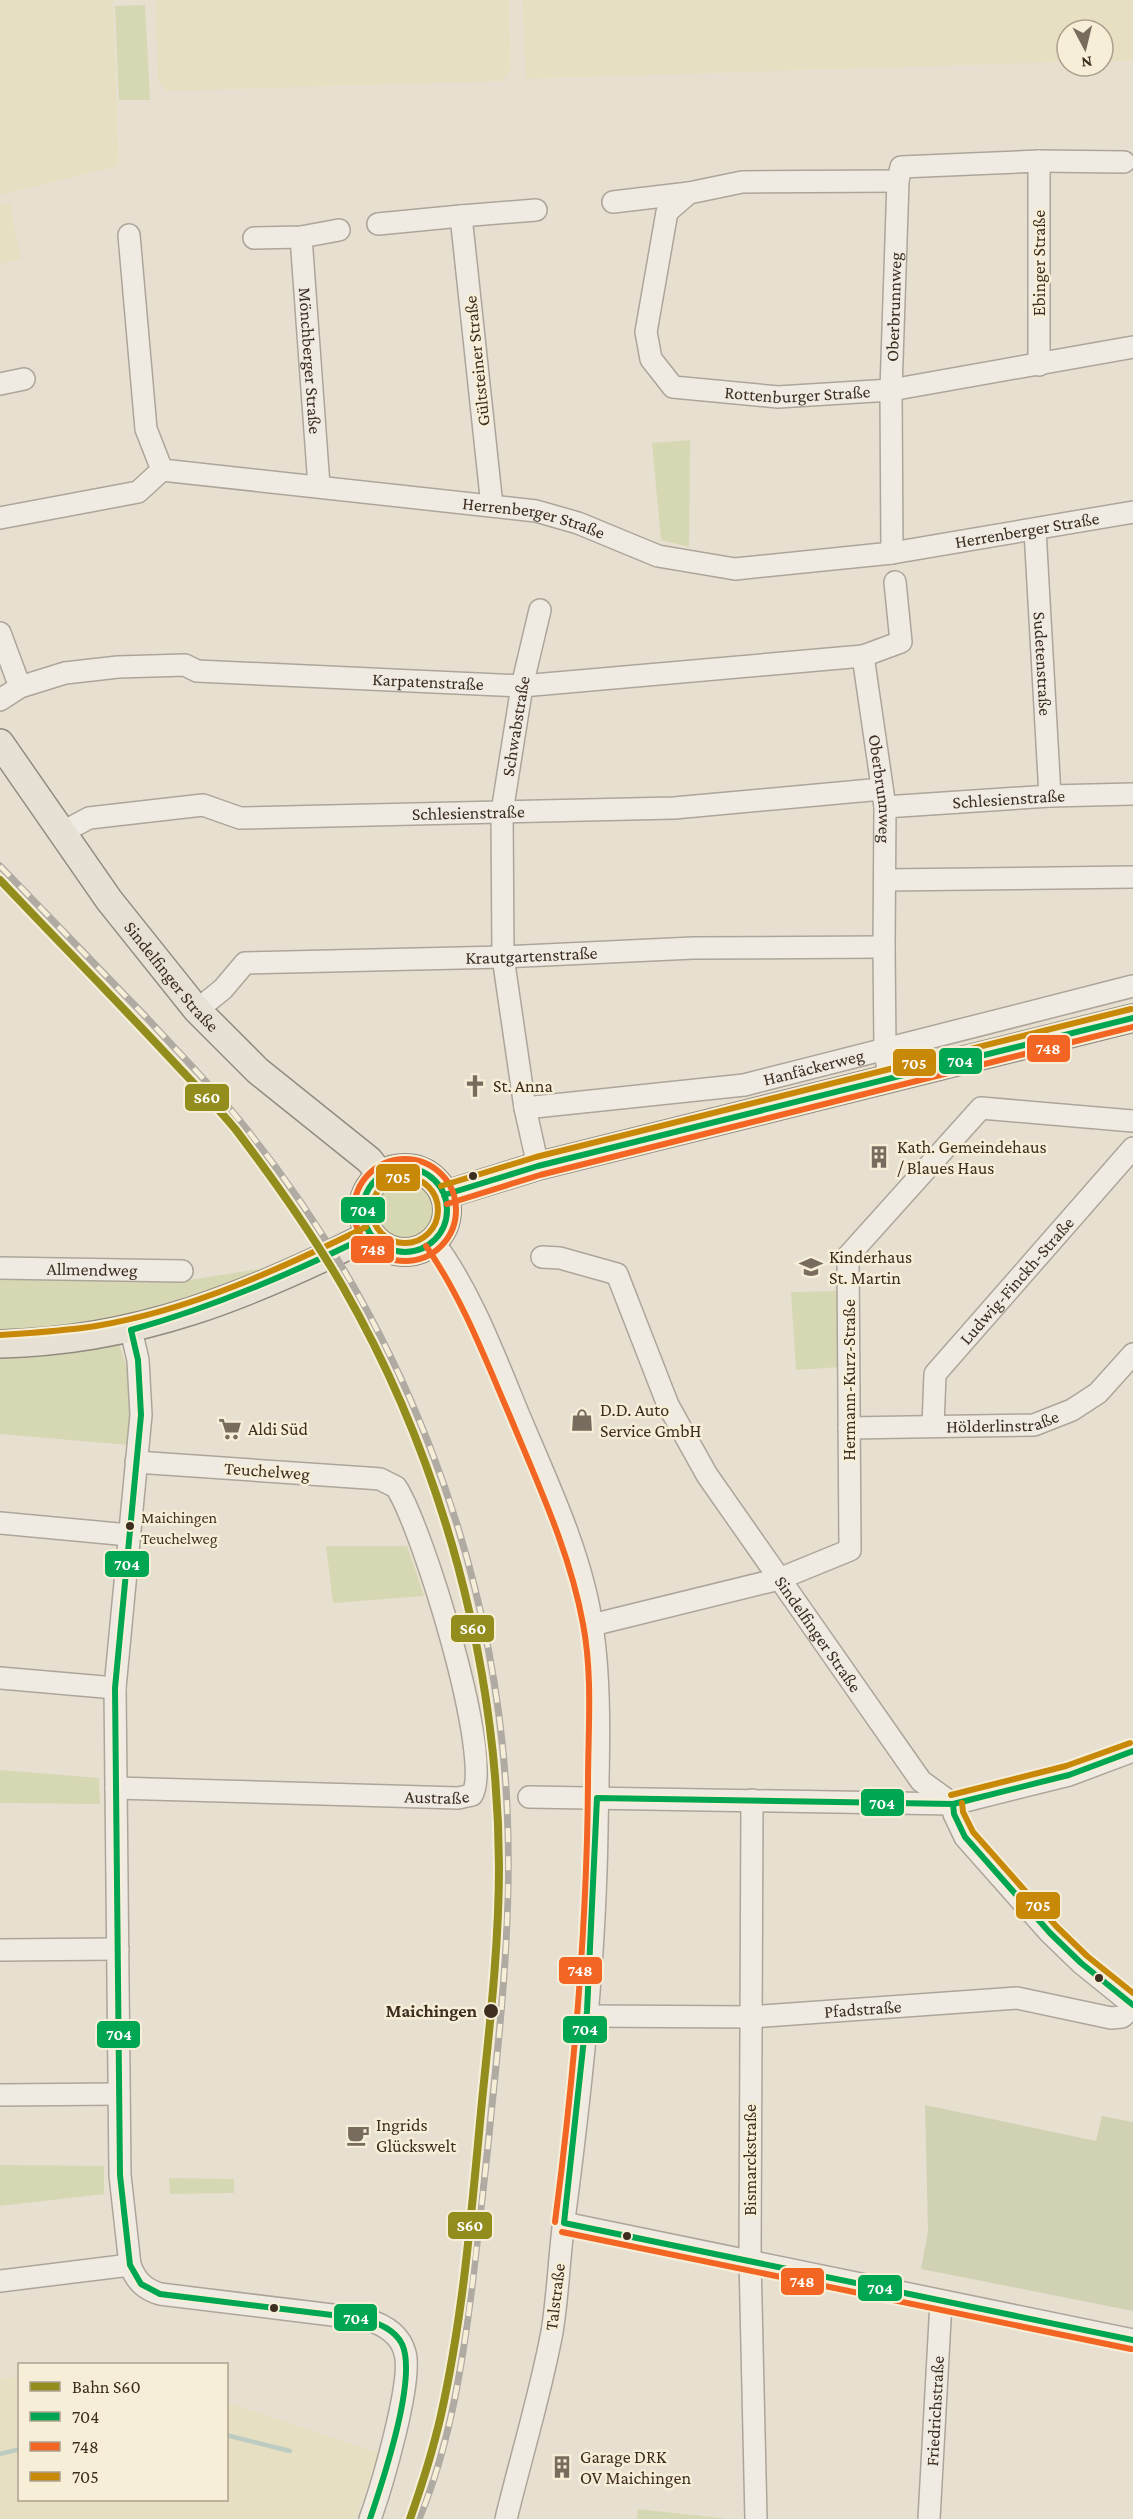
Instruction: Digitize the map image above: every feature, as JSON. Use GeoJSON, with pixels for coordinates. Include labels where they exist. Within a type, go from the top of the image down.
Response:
{"type":"FeatureCollection","features":[{"type":"Feature","properties":{"kind":"main road","name":"Sindelfinger Straße"},"geometry":{"type":"LineString","coordinates":[[0,743],[109,900],[197,1010],[258,1071],[369,1160],[381,1175]]}},
{"type":"Feature","properties":{"kind":"main road"},"geometry":{"type":"LineString","coordinates":[[444,1195],[538,1166],[1133,1018]]}},
{"type":"Feature","properties":{"kind":"main road"},"geometry":{"type":"LineString","coordinates":[[405,1168],[418,1170],[438,1184],[444,1195],[447,1205],[444,1225],[433,1241],[412,1252],[388,1249],[370,1235],[365,1224],[363,1202],[366,1192],[381,1175],[393,1170],[405,1168]]}},
{"type":"Feature","properties":{"kind":"main road"},"geometry":{"type":"LineString","coordinates":[[0,1344],[55,1341],[131,1330],[207,1308],[292,1272],[370,1235]]}},
{"type":"Feature","properties":{"kind":"street"},"geometry":{"type":"LineString","coordinates":[[613,202],[689,193],[742,182],[899,174],[1039,161],[1124,162]]}},
{"type":"Feature","properties":{"kind":"street","name":"Ebinger Straße"},"geometry":{"type":"LineString","coordinates":[[1039,161],[1039,365]]}},
{"type":"Feature","properties":{"kind":"street","name":"Oberbrunnweg"},"geometry":{"type":"LineString","coordinates":[[892,554],[891,390],[899,174]]}},
{"type":"Feature","properties":{"kind":"street","name":"Rottenburger Straße"},"geometry":{"type":"LineString","coordinates":[[689,193],[667,212],[646,332],[651,359],[673,387],[778,397],[891,390],[1133,347]]}},
{"type":"Feature","properties":{"kind":"street"},"geometry":{"type":"LineString","coordinates":[[378,224],[536,210]]}},
{"type":"Feature","properties":{"kind":"street","name":"Gültsteiner Straße"},"geometry":{"type":"LineString","coordinates":[[461,216],[492,506]]}},
{"type":"Feature","properties":{"kind":"street"},"geometry":{"type":"LineString","coordinates":[[254,238],[301,237],[339,230]]}},
{"type":"Feature","properties":{"kind":"street"},"geometry":{"type":"LineString","coordinates":[[0,518],[138,492],[162,470],[146,429],[129,235]]}},
{"type":"Feature","properties":{"kind":"street","name":"Mönchberger Straße"},"geometry":{"type":"LineString","coordinates":[[301,237],[319,486]]}},
{"type":"Feature","properties":{"kind":"street"},"geometry":{"type":"LineString","coordinates":[[0,384],[24,379]]}},
{"type":"Feature","properties":{"kind":"street","name":"Herrenberger Straße"},"geometry":{"type":"LineString","coordinates":[[162,470],[536,511],[578,523],[658,556],[735,569],[892,554],[1133,512]]}},
{"type":"Feature","properties":{"kind":"street","name":"Sudetenstraße"},"geometry":{"type":"LineString","coordinates":[[1035,530],[1050,796]]}},
{"type":"Feature","properties":{"kind":"street"},"geometry":{"type":"LineString","coordinates":[[863,656],[901,642],[895,582]]}},
{"type":"Feature","properties":{"kind":"street","name":"Schwabstraße"},"geometry":{"type":"LineString","coordinates":[[538,1166],[525,1108],[502,957],[502,812],[522,687],[540,610]]}},
{"type":"Feature","properties":{"kind":"street"},"geometry":{"type":"LineString","coordinates":[[0,633],[20,687]]}},
{"type":"Feature","properties":{"kind":"street","name":"Oberbrunnweg"},"geometry":{"type":"LineString","coordinates":[[863,656],[884,798],[885,1050],[889,1078]]}},
{"type":"Feature","properties":{"kind":"street","name":"Karpatenstraße"},"geometry":{"type":"LineString","coordinates":[[0,700],[20,687],[65,673],[118,667],[185,665],[197,671],[522,687],[863,656]]}},
{"type":"Feature","properties":{"kind":"street","name":"Schlesienstraße"},"geometry":{"type":"LineString","coordinates":[[61,833],[89,818],[203,805],[240,818],[674,808],[884,798],[1133,794]]}},
{"type":"Feature","properties":{"kind":"street"},"geometry":{"type":"LineString","coordinates":[[885,880],[1133,877]]}},
{"type":"Feature","properties":{"kind":"street","name":"Krautgartenstraße"},"geometry":{"type":"LineString","coordinates":[[197,1010],[223,989],[245,963],[502,957],[693,948],[884,947]]}},
{"type":"Feature","properties":{"kind":"street","name":"Hanfäckerweg"},"geometry":{"type":"LineString","coordinates":[[525,1108],[744,1085],[1133,986]]}},
{"type":"Feature","properties":{"kind":"street","name":"Hermann-Kurz-Straße"},"geometry":{"type":"LineString","coordinates":[[592,1625],[779,1579],[850,1550],[848,1257],[981,1108],[1133,1121]]}},
{"type":"Feature","properties":{"kind":"street","name":"Ludwig-Finckh-Straße"},"geometry":{"type":"LineString","coordinates":[[933,1426],[935,1374],[1133,1148]]}},
{"type":"Feature","properties":{"kind":"street","name":"Talstraße"},"geometry":{"type":"LineString","coordinates":[[433,1241],[445,1257],[486,1338],[551,1492],[582,1577],[592,1625],[597,1704],[596,1894],[587,2016],[552,2331],[530,2432],[506,2519]]}},
{"type":"Feature","properties":{"kind":"street","name":"Sindelfinger Straße"},"geometry":{"type":"LineString","coordinates":[[542,1257],[560,1258],[617,1274],[668,1405],[707,1474],[921,1781],[953,1804]]}},
{"type":"Feature","properties":{"kind":"street","name":"Allmendweg"},"geometry":{"type":"LineString","coordinates":[[0,1268],[182,1271]]}},
{"type":"Feature","properties":{"kind":"street"},"geometry":{"type":"LineString","coordinates":[[131,1330],[138,1360],[141,1388],[115,1688],[120,2175],[130,2265],[134,2277],[142,2285],[160,2294],[365,2319],[381,2324],[400,2341],[407,2363],[386,2470],[370,2519]]}},
{"type":"Feature","properties":{"kind":"street","name":"Hölderlinstraße"},"geometry":{"type":"LineString","coordinates":[[849,1428],[1034,1425],[1072,1410],[1098,1393],[1133,1354]]}},
{"type":"Feature","properties":{"kind":"street","name":"Teuchelweg"},"geometry":{"type":"LineString","coordinates":[[136,1462],[380,1479],[396,1487]]}},
{"type":"Feature","properties":{"kind":"street","name":"Austraße"},"geometry":{"type":"LineString","coordinates":[[116,1788],[458,1798],[472,1795],[477,1768],[471,1722],[463,1687],[421,1543],[396,1487]]}},
{"type":"Feature","properties":{"kind":"street"},"geometry":{"type":"LineString","coordinates":[[0,1523],[129,1535]]}},
{"type":"Feature","properties":{"kind":"street"},"geometry":{"type":"LineString","coordinates":[[0,1678],[115,1688]]}},
{"type":"Feature","properties":{"kind":"street"},"geometry":{"type":"LineString","coordinates":[[529,1797],[953,1804],[1069,1775],[1133,1751]]}},
{"type":"Feature","properties":{"kind":"street","name":"Bismarckstraße"},"geometry":{"type":"LineString","coordinates":[[752,1800],[750,2260],[756,2519]]}},
{"type":"Feature","properties":{"kind":"street"},"geometry":{"type":"LineString","coordinates":[[953,1804],[954,1814],[965,1837],[1050,1933],[1081,1963],[1133,2006]]}},
{"type":"Feature","properties":{"kind":"street"},"geometry":{"type":"LineString","coordinates":[[0,1950],[117,1949]]}},
{"type":"Feature","properties":{"kind":"street","name":"Pfadstraße"},"geometry":{"type":"LineString","coordinates":[[587,2016],[750,2017],[1017,1998],[1111,2018],[1122,2017],[1133,2006]]}},
{"type":"Feature","properties":{"kind":"street"},"geometry":{"type":"LineString","coordinates":[[0,2095],[119,2094]]}},
{"type":"Feature","properties":{"kind":"street"},"geometry":{"type":"LineString","coordinates":[[564,2223],[1133,2340]]}},
{"type":"Feature","properties":{"kind":"street"},"geometry":{"type":"LineString","coordinates":[[0,2282],[130,2265]]}},
{"type":"Feature","properties":{"kind":"street","name":"Friedrichstraße"},"geometry":{"type":"LineString","coordinates":[[929,2519],[941,2302]]}},
{"type":"Feature","properties":{"kind":"shaded area"},"geometry":{"type":"Polygon","coordinates":[[[0,0],[113,0],[119,166],[0,195],[0,0]]]}},
{"type":"Feature","properties":{"kind":"shaded area"},"geometry":{"type":"Polygon","coordinates":[[[156,0],[509,0],[511,70],[503,81],[166,91],[158,81],[156,0]]]}},
{"type":"Feature","properties":{"kind":"shaded area"},"geometry":{"type":"Polygon","coordinates":[[[522,0],[1133,0],[1133,61],[1115,61],[1115,18],[1055,18],[1055,62],[526,79],[522,0]]]}},
{"type":"Feature","properties":{"kind":"shaded area"},"geometry":{"type":"Polygon","coordinates":[[[10,203],[21,259],[0,264],[0,205],[10,203]]]}},
{"type":"Feature","properties":{"kind":"shaded area"},"geometry":{"type":"Polygon","coordinates":[[[18,2377],[18,2501],[228,2501],[228,2402],[379,2453],[355,2519],[0,2519],[0,2378],[18,2377]]]}},
{"type":"Feature","properties":{"kind":"green space"},"geometry":{"type":"Polygon","coordinates":[[[145,5],[150,100],[119,100],[115,6],[145,5]]]}},
{"type":"Feature","properties":{"kind":"green space"},"geometry":{"type":"Polygon","coordinates":[[[690,440],[689,547],[661,540],[652,443],[690,440]]]}},
{"type":"Feature","properties":{"kind":"green space"},"geometry":{"type":"Polygon","coordinates":[[[385,1155],[432,1163],[441,1167],[452,1177],[443,1176],[419,1165],[393,1159],[385,1155]]]}},
{"type":"Feature","properties":{"kind":"green space"},"geometry":{"type":"Polygon","coordinates":[[[399,1178],[411,1178],[428,1187],[435,1198],[437,1210],[435,1222],[428,1233],[411,1242],[399,1242],[387,1237],[378,1228],[373,1216],[373,1204],[378,1192],[387,1183],[399,1178]]]}},
{"type":"Feature","properties":{"kind":"green space"},"geometry":{"type":"Polygon","coordinates":[[[265,1268],[199,1298],[112,1322],[131,1381],[129,1445],[0,1434],[0,1280],[183,1281],[265,1268]]]}},
{"type":"Feature","properties":{"kind":"green space"},"geometry":{"type":"Polygon","coordinates":[[[839,1291],[839,1367],[796,1370],[791,1292],[839,1291]]]}},
{"type":"Feature","properties":{"kind":"green space"},"geometry":{"type":"Polygon","coordinates":[[[326,1546],[407,1546],[424,1596],[333,1603],[326,1546]]]}},
{"type":"Feature","properties":{"kind":"green space"},"geometry":{"type":"Polygon","coordinates":[[[0,1770],[99,1778],[100,1804],[0,1803],[0,1770]]]}},
{"type":"Feature","properties":{"kind":"green space"},"geometry":{"type":"Polygon","coordinates":[[[925,2105],[1096,2141],[1102,2116],[1133,2122],[1133,2311],[921,2269],[928,2231],[925,2105]]]}},
{"type":"Feature","properties":{"kind":"green space"},"geometry":{"type":"Polygon","coordinates":[[[0,2165],[104,2166],[104,2194],[0,2206],[0,2165]]]}},
{"type":"Feature","properties":{"kind":"green space"},"geometry":{"type":"Polygon","coordinates":[[[169,2178],[234,2179],[234,2193],[170,2194],[169,2178]]]}},
{"type":"Feature","properties":{"kind":"green space"},"geometry":{"type":"Polygon","coordinates":[[[638,2509],[729,2519],[637,2519],[638,2509]]]}},
{"type":"Feature","properties":{"kind":"waterway"},"geometry":{"type":"LineString","coordinates":[[228,2436],[290,2451]]}},
{"type":"Feature","properties":{"kind":"waterway"},"geometry":{"type":"LineString","coordinates":[[0,2454],[18,2450]]}},
{"type":"Feature","properties":{"kind":"railway"},"geometry":{"type":"LineString","coordinates":[[0,866],[209,1084],[244,1126],[299,1200],[349,1278],[392,1360],[429,1445],[459,1532],[483,1622],[499,1713],[507,1805],[508,1883],[505,1960],[487,2156],[465,2340],[448,2431],[419,2519]]}},
{"type":"Feature","properties":{"kind":"rail line","name":"S60"},"geometry":{"type":"LineString","coordinates":[[0,880],[220,1111],[305,1226],[343,1287],[378,1354],[409,1423],[436,1494],[458,1567],[476,1641],[488,1716],[496,1791],[499,1866],[496,1955],[471,2219],[456,2337],[438,2428],[410,2519]]}},
{"type":"Feature","properties":{"kind":"transit line","name":"705"},"geometry":{"type":"LineString","coordinates":[[441,1186],[536,1157],[1131,1009]]}},
{"type":"Feature","properties":{"kind":"transit line","name":"704"},"geometry":{"type":"LineString","coordinates":[[444,1195],[538,1166],[1133,1018]]}},
{"type":"Feature","properties":{"kind":"transit line","name":"748"},"geometry":{"type":"LineString","coordinates":[[447,1204],[540,1175],[1133,1027]]}},
{"type":"Feature","properties":{"kind":"transit line","name":"748"},"geometry":{"type":"LineString","coordinates":[[405,1159],[425,1163],[441,1174],[452,1190],[456,1210],[452,1230],[441,1246],[425,1257],[405,1261],[385,1257],[369,1246],[358,1230],[354,1210],[358,1190],[369,1174],[385,1163],[405,1159]]}},
{"type":"Feature","properties":{"kind":"transit line","name":"704"},"geometry":{"type":"LineString","coordinates":[[405,1168],[421,1171],[435,1180],[444,1194],[447,1210],[444,1226],[435,1240],[421,1249],[405,1252],[389,1249],[375,1240],[366,1226],[363,1210],[366,1194],[375,1180],[389,1171],[405,1168]]}},
{"type":"Feature","properties":{"kind":"transit line","name":"705"},"geometry":{"type":"LineString","coordinates":[[405,1177],[418,1180],[428,1187],[435,1197],[438,1210],[435,1223],[428,1233],[418,1240],[405,1243],[392,1240],[382,1233],[375,1223],[372,1210],[375,1197],[382,1187],[392,1180],[405,1177]]}},
{"type":"Feature","properties":{"kind":"transit line","name":"705"},"geometry":{"type":"LineString","coordinates":[[0,1335],[96,1326],[166,1310],[268,1273],[366,1227]]}},
{"type":"Feature","properties":{"kind":"transit line","name":"704"},"geometry":{"type":"LineString","coordinates":[[131,1330],[193,1311],[253,1288],[370,1235]]}},
{"type":"Feature","properties":{"kind":"transit line","name":"748"},"geometry":{"type":"LineString","coordinates":[[426,1246],[451,1286],[472,1328],[541,1491],[570,1570],[586,1644],[589,1703],[585,1892],[574,2057],[555,2222]]}},
{"type":"Feature","properties":{"kind":"transit line","name":"704"},"geometry":{"type":"LineString","coordinates":[[131,1330],[138,1360],[141,1415],[115,1688],[120,2175],[130,2265],[141,2284],[160,2294],[365,2319],[381,2325],[399,2339],[406,2360],[402,2405],[370,2519]]}},
{"type":"Feature","properties":{"kind":"transit line","name":"705"},"geometry":{"type":"LineString","coordinates":[[951,1795],[1066,1766],[1130,1743]]}},
{"type":"Feature","properties":{"kind":"transit line","name":"704"},"geometry":{"type":"LineString","coordinates":[[1133,1751],[1069,1775],[953,1804],[597,1798],[587,2011],[564,2223],[1133,2340]]}},
{"type":"Feature","properties":{"kind":"transit line","name":"705"},"geometry":{"type":"LineString","coordinates":[[962,1803],[963,1812],[973,1832],[1057,1927],[1087,1956],[1133,1993]]}},
{"type":"Feature","properties":{"kind":"transit line","name":"704"},"geometry":{"type":"LineString","coordinates":[[953,1804],[954,1814],[965,1837],[1050,1933],[1081,1963],[1133,2005]]}},
{"type":"Feature","properties":{"kind":"transit line","name":"748"},"geometry":{"type":"LineString","coordinates":[[562,2232],[1131,2349]]}},
{"type":"Feature","properties":{"kind":"place","name":"St. Anna"},"geometry":{"type":"Point","coordinates":[475,1086]}},
{"type":"Feature","properties":{"kind":"place","name":"Kath. Gemeindehaus / Blaues Haus"},"geometry":{"type":"Point","coordinates":[879,1157]}},
{"type":"Feature","properties":{"kind":"place","name":"Kinderhaus St. Martin"},"geometry":{"type":"Point","coordinates":[811,1267]}},
{"type":"Feature","properties":{"kind":"place","name":"D.D. Auto Service GmbH"},"geometry":{"type":"Point","coordinates":[582,1420]}},
{"type":"Feature","properties":{"kind":"place","name":"Aldi Süd"},"geometry":{"type":"Point","coordinates":[230,1429]}},
{"type":"Feature","properties":{"kind":"place","name":"Maichingen Teuchelweg"},"geometry":{"type":"Point","coordinates":[130,1526]}},
{"type":"Feature","properties":{"kind":"place","name":"Maichingen"},"geometry":{"type":"Point","coordinates":[491,2011]}},
{"type":"Feature","properties":{"kind":"place","name":"Ingrids Glückswelt"},"geometry":{"type":"Point","coordinates":[358,2135]}},
{"type":"Feature","properties":{"kind":"place","name":"Garage DRK OV Maichingen"},"geometry":{"type":"Point","coordinates":[562,2467]}}]}
